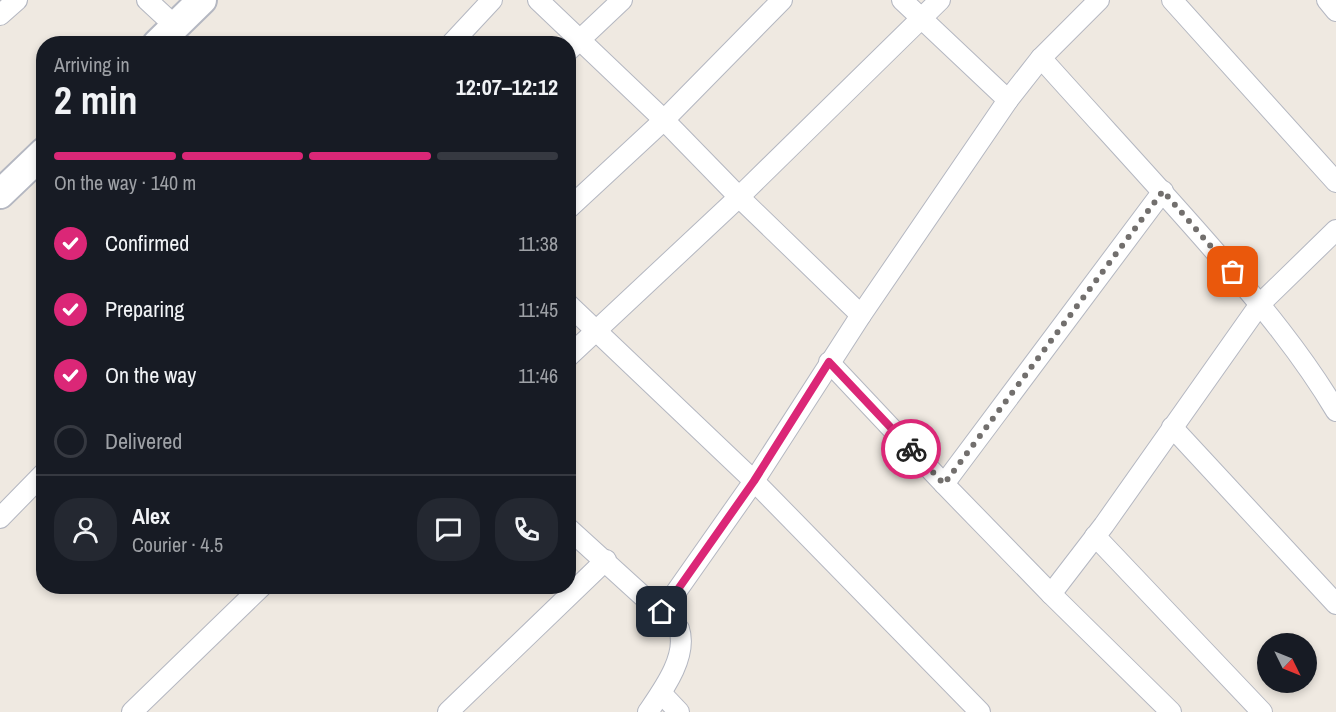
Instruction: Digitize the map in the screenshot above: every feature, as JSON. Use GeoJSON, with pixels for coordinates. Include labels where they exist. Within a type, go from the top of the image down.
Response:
{"type":"FeatureCollection","features":[{"type":"Feature","properties":{"kind":"main road"},"geometry":{"type":"LineString","coordinates":[[166,35],[202,0]]}},
{"type":"Feature","properties":{"kind":"main road"},"geometry":{"type":"LineString","coordinates":[[0,194],[36,160]]}},
{"type":"Feature","properties":{"kind":"street"},"geometry":{"type":"LineString","coordinates":[[0,15],[16,0]]}},
{"type":"Feature","properties":{"kind":"street"},"geometry":{"type":"LineString","coordinates":[[147,0],[166,35]]}},
{"type":"Feature","properties":{"kind":"street"},"geometry":{"type":"LineString","coordinates":[[458,36],[492,0]]}},
{"type":"Feature","properties":{"kind":"street"},"geometry":{"type":"LineString","coordinates":[[538,0],[568,36]]}},
{"type":"Feature","properties":{"kind":"street"},"geometry":{"type":"LineString","coordinates":[[576,44],[622,0]]}},
{"type":"Feature","properties":{"kind":"street"},"geometry":{"type":"LineString","coordinates":[[576,202],[664,120],[782,0]]}},
{"type":"Feature","properties":{"kind":"street"},"geometry":{"type":"LineString","coordinates":[[902,0],[1008,99]]}},
{"type":"Feature","properties":{"kind":"street"},"geometry":{"type":"LineString","coordinates":[[576,350],[739,197],[940,0]]}},
{"type":"Feature","properties":{"kind":"street"},"geometry":{"type":"LineString","coordinates":[[662,612],[754,481],[829,362],[1008,99],[1041,58],[1099,0]]}},
{"type":"Feature","properties":{"kind":"street"},"geometry":{"type":"LineString","coordinates":[[1172,0],[1336,182]]}},
{"type":"Feature","properties":{"kind":"street"},"geometry":{"type":"LineString","coordinates":[[1327,0],[1336,11]]}},
{"type":"Feature","properties":{"kind":"street"},"geometry":{"type":"LineString","coordinates":[[576,46],[664,120],[739,197],[861,315]]}},
{"type":"Feature","properties":{"kind":"street"},"geometry":{"type":"LineString","coordinates":[[1041,58],[1163,191],[1260,304],[1313,372],[1336,411]]}},
{"type":"Feature","properties":{"kind":"street"},"geometry":{"type":"LineString","coordinates":[[944,484],[1163,191]]}},
{"type":"Feature","properties":{"kind":"street"},"geometry":{"type":"LineString","coordinates":[[1051,594],[1260,304],[1336,230]]}},
{"type":"Feature","properties":{"kind":"street"},"geometry":{"type":"LineString","coordinates":[[576,312],[754,481],[980,712]]}},
{"type":"Feature","properties":{"kind":"street"},"geometry":{"type":"LineString","coordinates":[[829,362],[1051,594],[1171,712]]}},
{"type":"Feature","properties":{"kind":"street"},"geometry":{"type":"LineString","coordinates":[[1172,427],[1336,604]]}},
{"type":"Feature","properties":{"kind":"street"},"geometry":{"type":"LineString","coordinates":[[0,518],[36,482]]}},
{"type":"Feature","properties":{"kind":"street"},"geometry":{"type":"LineString","coordinates":[[576,535],[679,629],[682,647],[661,693],[648,712]]}},
{"type":"Feature","properties":{"kind":"street"},"geometry":{"type":"LineString","coordinates":[[1095,536],[1262,712]]}},
{"type":"Feature","properties":{"kind":"street"},"geometry":{"type":"LineString","coordinates":[[576,589],[606,560]]}},
{"type":"Feature","properties":{"kind":"street"},"geometry":{"type":"LineString","coordinates":[[132,712],[254,594]]}},
{"type":"Feature","properties":{"kind":"street"},"geometry":{"type":"LineString","coordinates":[[448,712],[571,594]]}},
{"type":"Feature","properties":{"kind":"street"},"geometry":{"type":"LineString","coordinates":[[661,693],[679,712]]}},
{"type":"Feature","properties":{"kind":"way so far"},"geometry":{"type":"LineString","coordinates":[[911,449],[944,484],[1163,191],[1233,272]]}},
{"type":"Feature","properties":{"kind":"route"},"geometry":{"type":"LineString","coordinates":[[662,612],[754,481],[829,362],[911,449]]}}]}
